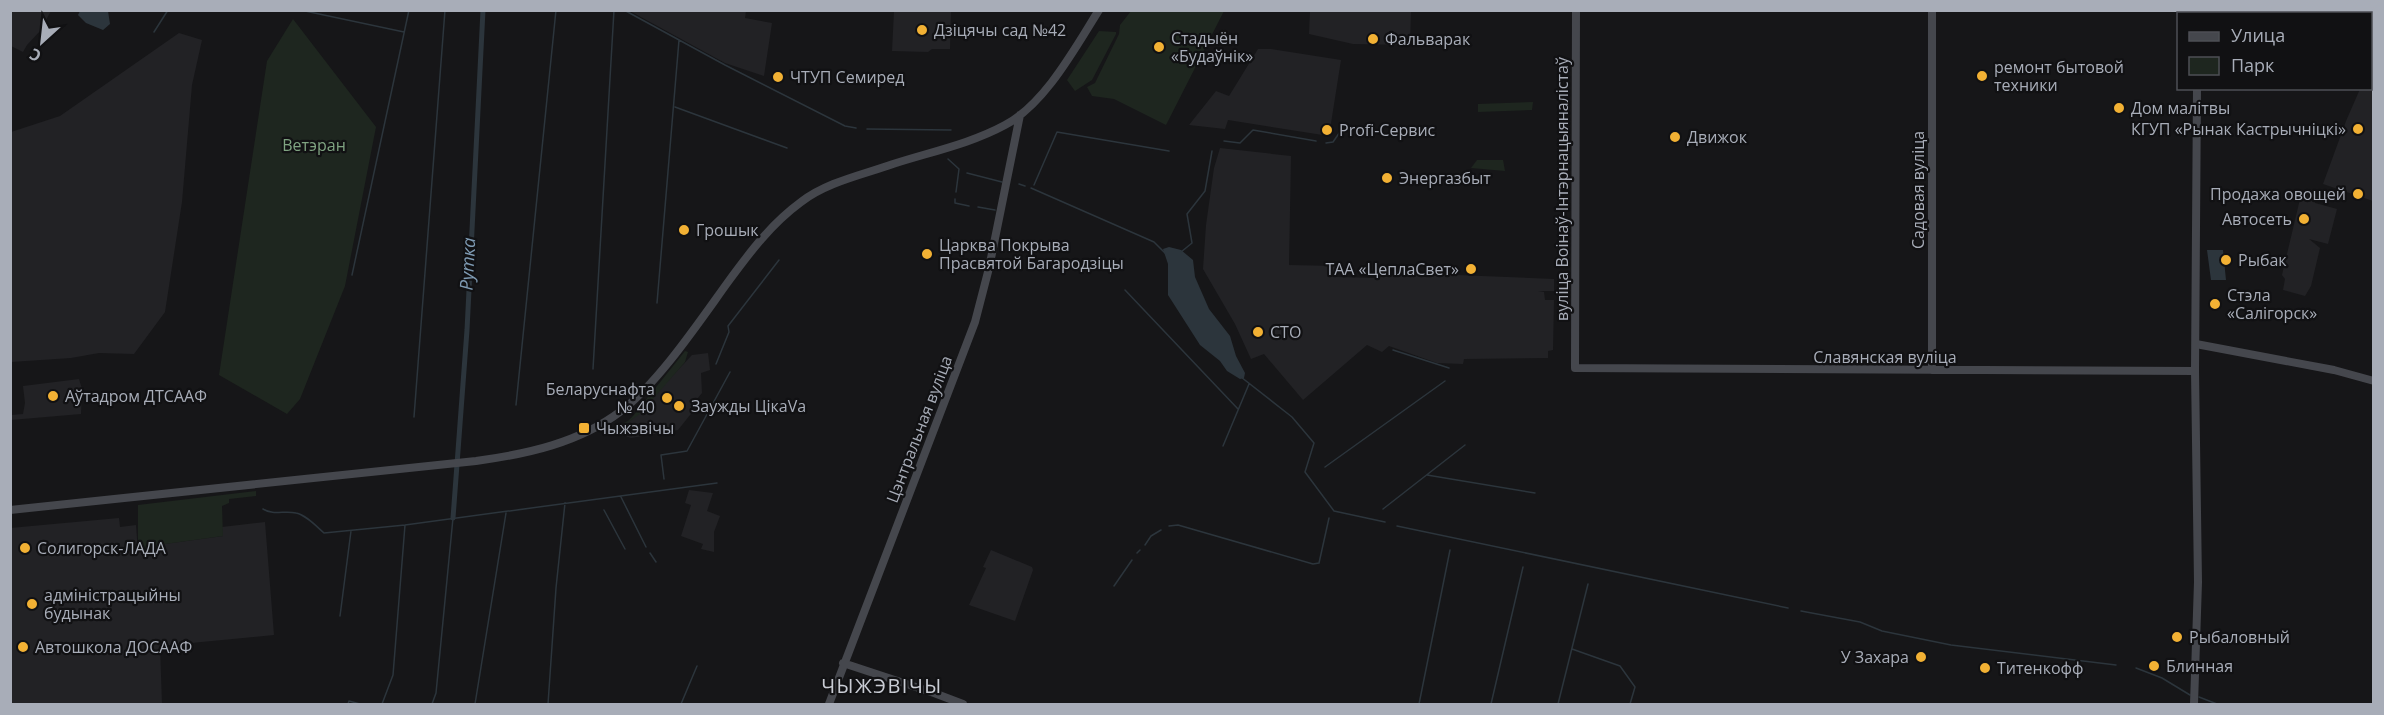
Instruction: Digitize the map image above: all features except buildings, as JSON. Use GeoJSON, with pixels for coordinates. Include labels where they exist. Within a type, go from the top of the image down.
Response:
{"type":"FeatureCollection","features":[{"type":"Feature","properties":{"kind":"street"},"geometry":{"type":"LineString","coordinates":[[10,510],[517,455],[557,444],[605,422],[623,410],[645,389],[766,231],[812,193],[857,175],[978,137],[1006,125],[1044,91],[1099,10]]}},
{"type":"Feature","properties":{"kind":"street","name":"вуліца Воінаў-Інтэрнацыяналістаў"},"geometry":{"type":"LineString","coordinates":[[1575,368],[1576,10]]}},
{"type":"Feature","properties":{"kind":"street","name":"Садовая вуліца"},"geometry":{"type":"LineString","coordinates":[[1932,10],[1932,370]]}},
{"type":"Feature","properties":{"kind":"street"},"geometry":{"type":"LineString","coordinates":[[2194,705],[2198,582],[2195,370],[2197,90]]}},
{"type":"Feature","properties":{"kind":"street","name":"Цэнтральная вуліца"},"geometry":{"type":"LineString","coordinates":[[829,705],[843,663],[975,322],[1004,201],[1020,114]]}},
{"type":"Feature","properties":{"kind":"street"},"geometry":{"type":"LineString","coordinates":[[2196,344],[2277,359],[2373,381]]}},
{"type":"Feature","properties":{"kind":"street","name":"Славянская вуліца"},"geometry":{"type":"LineString","coordinates":[[1575,368],[2195,370]]}},
{"type":"Feature","properties":{"kind":"street"},"geometry":{"type":"LineString","coordinates":[[843,663],[963,705]]}},
{"type":"Feature","properties":{"kind":"shaded area"},"geometry":{"type":"Polygon","coordinates":[[[10,11],[51,11],[40,31],[23,52],[11,46],[10,11]]]}},
{"type":"Feature","properties":{"kind":"shaded area"},"geometry":{"type":"Polygon","coordinates":[[[80,11],[108,11],[110,24],[103,30],[86,23],[78,15],[80,11]]]}},
{"type":"Feature","properties":{"kind":"shaded area"},"geometry":{"type":"Polygon","coordinates":[[[630,11],[746,11],[745,18],[772,23],[764,76],[725,63],[630,11]]]}},
{"type":"Feature","properties":{"kind":"shaded area","name":"Дзіцячы сад №42"},"geometry":{"type":"Polygon","coordinates":[[[894,11],[951,11],[950,49],[932,49],[928,52],[892,51],[894,11]]]}},
{"type":"Feature","properties":{"kind":"shaded area"},"geometry":{"type":"Polygon","coordinates":[[[1310,11],[1411,11],[1410,45],[1353,44],[1309,34],[1310,11]]]}},
{"type":"Feature","properties":{"kind":"shaded area"},"geometry":{"type":"Polygon","coordinates":[[[179,33],[202,40],[192,85],[182,202],[165,312],[134,354],[99,353],[71,358],[11,362],[11,132],[60,116],[179,33]]]}},
{"type":"Feature","properties":{"kind":"shaded area"},"geometry":{"type":"Polygon","coordinates":[[[1258,49],[1341,60],[1329,136],[1228,120],[1225,129],[1189,125],[1216,91],[1229,96],[1258,49]]]}},
{"type":"Feature","properties":{"kind":"shaded area","name":"КГУП «Рынак Кастрычніцкі»"},"geometry":{"type":"Polygon","coordinates":[[[2373,59],[2373,201],[2323,184],[2360,90],[2372,90],[2373,59]]]}},
{"type":"Feature","properties":{"kind":"shaded area"},"geometry":{"type":"Polygon","coordinates":[[[1220,148],[1291,156],[1289,265],[1336,266],[1336,277],[1377,278],[1381,272],[1554,279],[1554,291],[1538,291],[1544,292],[1545,300],[1554,300],[1553,350],[1548,351],[1548,358],[1464,359],[1463,364],[1437,363],[1389,346],[1382,352],[1367,345],[1303,400],[1264,354],[1251,359],[1235,324],[1203,269],[1214,168],[1220,148]]]}},
{"type":"Feature","properties":{"kind":"shaded area"},"geometry":{"type":"Polygon","coordinates":[[[2305,195],[2316,197],[2315,203],[2337,209],[2328,244],[2309,239],[2320,248],[2311,286],[2305,296],[2283,290],[2285,279],[2282,275],[2300,199],[2304,200],[2305,195]]]}},
{"type":"Feature","properties":{"kind":"shaded area"},"geometry":{"type":"Polygon","coordinates":[[[1169,247],[1181,250],[1193,260],[1195,277],[1209,309],[1230,336],[1236,356],[1245,373],[1244,378],[1240,379],[1227,371],[1220,361],[1200,345],[1168,295],[1168,264],[1163,249],[1169,247]]]}},
{"type":"Feature","properties":{"kind":"shaded area"},"geometry":{"type":"Polygon","coordinates":[[[2207,250],[2223,250],[2226,280],[2211,280],[2207,250]]]}},
{"type":"Feature","properties":{"kind":"shaded area"},"geometry":{"type":"Polygon","coordinates":[[[708,353],[710,370],[701,373],[702,393],[697,399],[698,405],[678,430],[631,438],[612,431],[631,420],[692,355],[708,353]]]}},
{"type":"Feature","properties":{"kind":"shaded area","name":"Аўтадром ДТСААФ"},"geometry":{"type":"Polygon","coordinates":[[[79,379],[82,389],[81,414],[11,420],[11,415],[23,414],[25,403],[23,386],[79,379]]]}},
{"type":"Feature","properties":{"kind":"shaded area"},"geometry":{"type":"Polygon","coordinates":[[[689,490],[713,493],[707,511],[720,516],[714,532],[714,552],[701,549],[703,544],[681,536],[691,505],[685,503],[689,490]]]}},
{"type":"Feature","properties":{"kind":"shaded area"},"geometry":{"type":"Polygon","coordinates":[[[119,518],[120,527],[136,525],[138,552],[164,544],[223,536],[222,527],[265,522],[274,635],[160,646],[162,704],[12,704],[10,528],[119,518]]]}},
{"type":"Feature","properties":{"kind":"shaded area"},"geometry":{"type":"Polygon","coordinates":[[[991,550],[1032,567],[1033,570],[1015,621],[969,605],[986,568],[983,567],[991,550]]]}},
{"type":"Feature","properties":{"kind":"green space","name":"Стадыён «Будаўнік»"},"geometry":{"type":"Polygon","coordinates":[[[1131,11],[1224,11],[1166,125],[1114,99],[1092,96],[1087,87],[1095,83],[1119,34],[1120,25],[1131,11]]]}},
{"type":"Feature","properties":{"kind":"green space","name":"Ветэран"},"geometry":{"type":"Polygon","coordinates":[[[293,19],[376,127],[345,286],[300,399],[287,414],[219,375],[267,61],[293,19]]]}},
{"type":"Feature","properties":{"kind":"green space"},"geometry":{"type":"Polygon","coordinates":[[[1099,31],[1116,32],[1116,34],[1092,80],[1075,91],[1067,80],[1099,31]]]}},
{"type":"Feature","properties":{"kind":"green space"},"geometry":{"type":"Polygon","coordinates":[[[1533,102],[1532,110],[1478,112],[1478,104],[1533,102]]]}},
{"type":"Feature","properties":{"kind":"green space"},"geometry":{"type":"Polygon","coordinates":[[[1477,160],[1503,160],[1505,171],[1471,168],[1477,160]]]}},
{"type":"Feature","properties":{"kind":"green space"},"geometry":{"type":"Polygon","coordinates":[[[685,351],[688,352],[685,362],[640,414],[620,428],[614,427],[628,421],[633,416],[685,351]]]}},
{"type":"Feature","properties":{"kind":"green space"},"geometry":{"type":"Polygon","coordinates":[[[256,491],[256,496],[229,499],[229,503],[222,506],[223,536],[165,544],[164,549],[138,552],[138,505],[256,491]]]}},
{"type":"Feature","properties":{"kind":"waterway"},"geometry":{"type":"LineString","coordinates":[[154,32],[168,10]]}},
{"type":"Feature","properties":{"kind":"waterway"},"geometry":{"type":"LineString","coordinates":[[352,275],[409,10]]}},
{"type":"Feature","properties":{"kind":"waterway"},"geometry":{"type":"LineString","coordinates":[[414,417],[445,10]]}},
{"type":"Feature","properties":{"kind":"waterway","name":"Рутка"},"geometry":{"type":"LineString","coordinates":[[453,518],[467,330],[483,10]]}},
{"type":"Feature","properties":{"kind":"waterway"},"geometry":{"type":"LineString","coordinates":[[516,405],[556,10]]}},
{"type":"Feature","properties":{"kind":"waterway"},"geometry":{"type":"LineString","coordinates":[[593,369],[614,10]]}},
{"type":"Feature","properties":{"kind":"waterway"},"geometry":{"type":"LineString","coordinates":[[624,10],[725,65],[845,126],[856,128]]}},
{"type":"Feature","properties":{"kind":"waterway"},"geometry":{"type":"LineString","coordinates":[[305,11],[404,32]]}},
{"type":"Feature","properties":{"kind":"waterway"},"geometry":{"type":"LineString","coordinates":[[657,303],[679,40]]}},
{"type":"Feature","properties":{"kind":"waterway"},"geometry":{"type":"LineString","coordinates":[[675,107],[787,148]]}},
{"type":"Feature","properties":{"kind":"waterway"},"geometry":{"type":"LineString","coordinates":[[867,129],[951,130]]}},
{"type":"Feature","properties":{"kind":"waterway"},"geometry":{"type":"LineString","coordinates":[[1326,143],[1333,142],[1342,129]]}},
{"type":"Feature","properties":{"kind":"waterway"},"geometry":{"type":"LineString","coordinates":[[1224,141],[1240,143],[1253,130],[1316,141]]}},
{"type":"Feature","properties":{"kind":"waterway"},"geometry":{"type":"LineString","coordinates":[[1034,185],[1057,132],[1169,151]]}},
{"type":"Feature","properties":{"kind":"waterway"},"geometry":{"type":"LineString","coordinates":[[1181,252],[1192,243],[1187,214],[1205,191],[1212,151]]}},
{"type":"Feature","properties":{"kind":"waterway"},"geometry":{"type":"LineString","coordinates":[[948,159],[959,169],[956,192]]}},
{"type":"Feature","properties":{"kind":"waterway"},"geometry":{"type":"LineString","coordinates":[[967,173],[1002,182]]}},
{"type":"Feature","properties":{"kind":"waterway"},"geometry":{"type":"LineString","coordinates":[[1019,184],[1025,186]]}},
{"type":"Feature","properties":{"kind":"waterway"},"geometry":{"type":"LineString","coordinates":[[1031,188],[1154,242],[1165,253]]}},
{"type":"Feature","properties":{"kind":"waterway"},"geometry":{"type":"LineString","coordinates":[[955,199],[955,203],[969,206]]}},
{"type":"Feature","properties":{"kind":"waterway"},"geometry":{"type":"LineString","coordinates":[[978,207],[995,210]]}},
{"type":"Feature","properties":{"kind":"waterway"},"geometry":{"type":"LineString","coordinates":[[716,364],[729,332],[728,326],[779,260]]}},
{"type":"Feature","properties":{"kind":"waterway"},"geometry":{"type":"LineString","coordinates":[[1125,290],[1238,409]]}},
{"type":"Feature","properties":{"kind":"waterway"},"geometry":{"type":"LineString","coordinates":[[1393,350],[1449,368]]}},
{"type":"Feature","properties":{"kind":"waterway"},"geometry":{"type":"LineString","coordinates":[[664,479],[661,455],[687,451],[730,372]]}},
{"type":"Feature","properties":{"kind":"waterway"},"geometry":{"type":"LineString","coordinates":[[1241,377],[1292,417],[1314,443],[1305,472],[1334,511],[1385,522]]}},
{"type":"Feature","properties":{"kind":"waterway"},"geometry":{"type":"LineString","coordinates":[[1325,467],[1445,381]]}},
{"type":"Feature","properties":{"kind":"waterway"},"geometry":{"type":"LineString","coordinates":[[1223,446],[1249,384]]}},
{"type":"Feature","properties":{"kind":"waterway"},"geometry":{"type":"LineString","coordinates":[[1383,509],[1465,445]]}},
{"type":"Feature","properties":{"kind":"waterway"},"geometry":{"type":"LineString","coordinates":[[1427,475],[1535,493]]}},
{"type":"Feature","properties":{"kind":"waterway"},"geometry":{"type":"LineString","coordinates":[[263,509],[271,512],[300,514],[324,533],[405,525],[717,483]]}},
{"type":"Feature","properties":{"kind":"waterway"},"geometry":{"type":"LineString","coordinates":[[621,497],[646,547]]}},
{"type":"Feature","properties":{"kind":"waterway"},"geometry":{"type":"LineString","coordinates":[[548,704],[556,588],[565,503]]}},
{"type":"Feature","properties":{"kind":"waterway"},"geometry":{"type":"LineString","coordinates":[[604,510],[625,549]]}},
{"type":"Feature","properties":{"kind":"waterway"},"geometry":{"type":"LineString","coordinates":[[475,704],[506,513]]}},
{"type":"Feature","properties":{"kind":"waterway"},"geometry":{"type":"LineString","coordinates":[[432,704],[436,693],[453,518]]}},
{"type":"Feature","properties":{"kind":"waterway"},"geometry":{"type":"LineString","coordinates":[[1169,526],[1178,525],[1313,564],[1319,563],[1329,518]]}},
{"type":"Feature","properties":{"kind":"waterway"},"geometry":{"type":"LineString","coordinates":[[382,704],[393,675],[405,525]]}},
{"type":"Feature","properties":{"kind":"waterway"},"geometry":{"type":"LineString","coordinates":[[1397,526],[1788,608]]}},
{"type":"Feature","properties":{"kind":"waterway"},"geometry":{"type":"LineString","coordinates":[[1145,545],[1151,536],[1161,530]]}},
{"type":"Feature","properties":{"kind":"waterway"},"geometry":{"type":"LineString","coordinates":[[340,616],[351,531]]}},
{"type":"Feature","properties":{"kind":"waterway"},"geometry":{"type":"LineString","coordinates":[[1137,553],[1140,550]]}},
{"type":"Feature","properties":{"kind":"waterway"},"geometry":{"type":"LineString","coordinates":[[1419,704],[1450,550]]}},
{"type":"Feature","properties":{"kind":"waterway"},"geometry":{"type":"LineString","coordinates":[[650,553],[656,562]]}},
{"type":"Feature","properties":{"kind":"waterway"},"geometry":{"type":"LineString","coordinates":[[1114,586],[1132,560]]}},
{"type":"Feature","properties":{"kind":"waterway"},"geometry":{"type":"LineString","coordinates":[[1491,704],[1523,567]]}},
{"type":"Feature","properties":{"kind":"waterway"},"geometry":{"type":"LineString","coordinates":[[1558,704],[1588,584]]}},
{"type":"Feature","properties":{"kind":"waterway"},"geometry":{"type":"LineString","coordinates":[[1801,611],[1860,622],[1882,631],[1951,645],[2116,665]]}},
{"type":"Feature","properties":{"kind":"waterway"},"geometry":{"type":"LineString","coordinates":[[1572,649],[1620,666],[1635,687],[1630,704]]}},
{"type":"Feature","properties":{"kind":"waterway"},"geometry":{"type":"LineString","coordinates":[[681,704],[697,666]]}},
{"type":"Feature","properties":{"kind":"waterway"},"geometry":{"type":"LineString","coordinates":[[2136,668],[2162,678],[2190,695]]}},
{"type":"Feature","properties":{"kind":"waterway"},"geometry":{"type":"LineString","coordinates":[[2199,697],[2217,704]]}},
{"type":"Feature","properties":{"kind":"waterway"},"geometry":{"type":"LineString","coordinates":[[348,704],[349,701],[360,704]]}},
{"type":"Feature","properties":{"kind":"place","name":"Дзіцячы сад №42"},"geometry":{"type":"Point","coordinates":[922,30]}},
{"type":"Feature","properties":{"kind":"place","name":"Фальварак"},"geometry":{"type":"Point","coordinates":[1373,39]}},
{"type":"Feature","properties":{"kind":"place","name":"Стадыён «Будаўнік»"},"geometry":{"type":"Point","coordinates":[1159,47]}},
{"type":"Feature","properties":{"kind":"place","name":"ремонт бытовой техники"},"geometry":{"type":"Point","coordinates":[1982,76]}},
{"type":"Feature","properties":{"kind":"place","name":"ЧТУП Семиред"},"geometry":{"type":"Point","coordinates":[778,77]}},
{"type":"Feature","properties":{"kind":"place","name":"Дом малітвы"},"geometry":{"type":"Point","coordinates":[2119,108]}},
{"type":"Feature","properties":{"kind":"place","name":"КГУП «Рынак Кастрычніцкі»"},"geometry":{"type":"Point","coordinates":[2358,129]}},
{"type":"Feature","properties":{"kind":"place","name":"Profi-Сервис"},"geometry":{"type":"Point","coordinates":[1327,130]}},
{"type":"Feature","properties":{"kind":"place","name":"Движок"},"geometry":{"type":"Point","coordinates":[1675,137]}},
{"type":"Feature","properties":{"kind":"place","name":"Энергазбыт"},"geometry":{"type":"Point","coordinates":[1387,178]}},
{"type":"Feature","properties":{"kind":"place","name":"Продажа овощей"},"geometry":{"type":"Point","coordinates":[2358,194]}},
{"type":"Feature","properties":{"kind":"place","name":"Автосеть"},"geometry":{"type":"Point","coordinates":[2304,219]}},
{"type":"Feature","properties":{"kind":"place","name":"Грошык"},"geometry":{"type":"Point","coordinates":[684,230]}},
{"type":"Feature","properties":{"kind":"place","name":"Царква Покрыва Прасвятой Багародзіцы"},"geometry":{"type":"Point","coordinates":[927,254]}},
{"type":"Feature","properties":{"kind":"place","name":"Рыбак"},"geometry":{"type":"Point","coordinates":[2226,260]}},
{"type":"Feature","properties":{"kind":"place","name":"ТАА «ЦеплаСвет»"},"geometry":{"type":"Point","coordinates":[1471,269]}},
{"type":"Feature","properties":{"kind":"place","name":"Стэла «Салігорск»"},"geometry":{"type":"Point","coordinates":[2215,304]}},
{"type":"Feature","properties":{"kind":"place","name":"СТО"},"geometry":{"type":"Point","coordinates":[1258,332]}},
{"type":"Feature","properties":{"kind":"place","name":"Аўтадром ДТСААФ"},"geometry":{"type":"Point","coordinates":[53,396]}},
{"type":"Feature","properties":{"kind":"place","name":"Беларуснафта № 40"},"geometry":{"type":"Point","coordinates":[667,398]}},
{"type":"Feature","properties":{"kind":"place","name":"Заужды ЦікаVа"},"geometry":{"type":"Point","coordinates":[679,406]}},
{"type":"Feature","properties":{"kind":"place","name":"Чыжэвічы"},"geometry":{"type":"Point","coordinates":[584,428]}},
{"type":"Feature","properties":{"kind":"place","name":"Солигорск-ЛАДА"},"geometry":{"type":"Point","coordinates":[25,548]}},
{"type":"Feature","properties":{"kind":"place","name":"адміністрацыйны будынак"},"geometry":{"type":"Point","coordinates":[32,604]}},
{"type":"Feature","properties":{"kind":"place","name":"Рыбаловный"},"geometry":{"type":"Point","coordinates":[2177,637]}},
{"type":"Feature","properties":{"kind":"place","name":"Автошкола ДОСААФ"},"geometry":{"type":"Point","coordinates":[23,647]}},
{"type":"Feature","properties":{"kind":"place","name":"У Захара"},"geometry":{"type":"Point","coordinates":[1921,657]}},
{"type":"Feature","properties":{"kind":"place","name":"Блинная"},"geometry":{"type":"Point","coordinates":[2154,666]}},
{"type":"Feature","properties":{"kind":"place","name":"Титенкофф"},"geometry":{"type":"Point","coordinates":[1985,668]}},
{"type":"Feature","properties":{"kind":"district","name":"ЧЫЖЭВІЧЫ"},"geometry":{"type":"Point","coordinates":[882,686]}}]}
